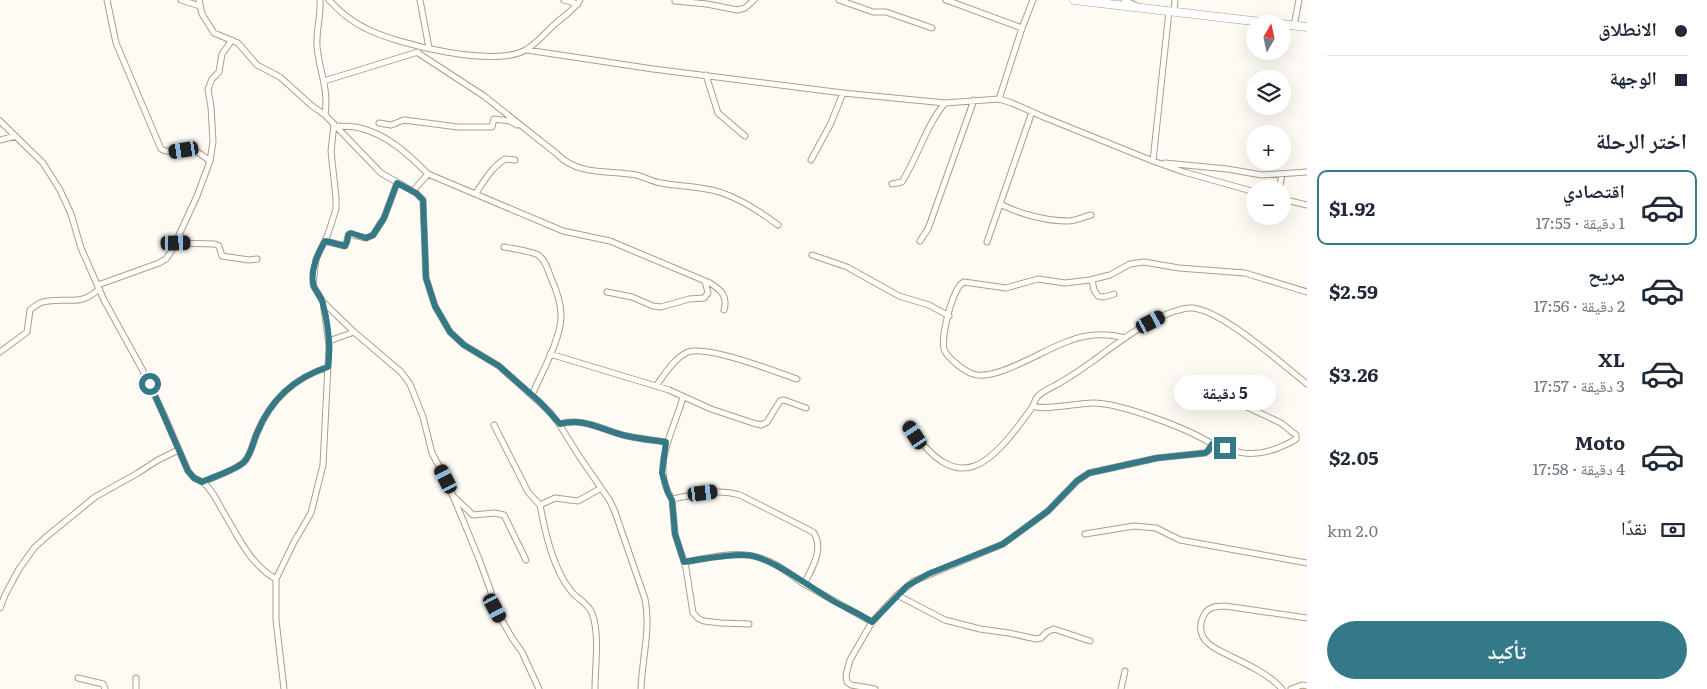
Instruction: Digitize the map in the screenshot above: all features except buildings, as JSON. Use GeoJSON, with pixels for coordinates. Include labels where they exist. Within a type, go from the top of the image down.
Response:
{"type":"FeatureCollection","features":[{"type":"Feature","properties":{"kind":"main road"},"geometry":{"type":"LineString","coordinates":[[1074,0],[1246,20]]}},
{"type":"Feature","properties":{"kind":"main road"},"geometry":{"type":"LineString","coordinates":[[1291,26],[1307,27]]}},
{"type":"Feature","properties":{"kind":"street"},"geometry":{"type":"LineString","coordinates":[[107,0],[116,43],[161,149],[170,152],[184,150],[197,152],[210,161]]}},
{"type":"Feature","properties":{"kind":"street"},"geometry":{"type":"LineString","coordinates":[[181,0],[200,6]]}},
{"type":"Feature","properties":{"kind":"street"},"geometry":{"type":"LineString","coordinates":[[199,0],[208,26],[214,33],[238,43],[257,65],[280,77],[325,115],[374,166],[420,197],[424,205],[423,225],[426,278],[435,306],[442,319],[450,332],[464,345],[499,366],[532,395],[560,424],[610,501],[620,522],[648,613],[641,689]]}},
{"type":"Feature","properties":{"kind":"street"},"geometry":{"type":"LineString","coordinates":[[320,0],[321,13],[317,46],[327,95],[325,115]]}},
{"type":"Feature","properties":{"kind":"street"},"geometry":{"type":"LineString","coordinates":[[329,0],[346,16],[363,28],[401,43],[474,57],[492,58],[527,50],[843,93],[945,103],[999,99],[1153,161],[1246,189]]}},
{"type":"Feature","properties":{"kind":"street"},"geometry":{"type":"LineString","coordinates":[[420,0],[429,48]]}},
{"type":"Feature","properties":{"kind":"street"},"geometry":{"type":"LineString","coordinates":[[564,0],[579,2]]}},
{"type":"Feature","properties":{"kind":"street"},"geometry":{"type":"LineString","coordinates":[[675,1],[707,4],[737,10],[745,8],[754,0]]}},
{"type":"Feature","properties":{"kind":"street"},"geometry":{"type":"LineString","coordinates":[[839,0],[873,12],[886,12],[932,28]]}},
{"type":"Feature","properties":{"kind":"street"},"geometry":{"type":"LineString","coordinates":[[946,0],[1022,28]]}},
{"type":"Feature","properties":{"kind":"street"},"geometry":{"type":"LineString","coordinates":[[999,99],[1033,0]]}},
{"type":"Feature","properties":{"kind":"street"},"geometry":{"type":"LineString","coordinates":[[1124,0],[1142,8]]}},
{"type":"Feature","properties":{"kind":"street"},"geometry":{"type":"LineString","coordinates":[[1153,161],[1175,0]]}},
{"type":"Feature","properties":{"kind":"street"},"geometry":{"type":"LineString","coordinates":[[1294,26],[1299,0]]}},
{"type":"Feature","properties":{"kind":"street"},"geometry":{"type":"LineString","coordinates":[[527,50],[579,2]]}},
{"type":"Feature","properties":{"kind":"street"},"geometry":{"type":"LineString","coordinates":[[0,352],[27,332],[30,310],[38,304],[84,299],[98,287],[163,261],[168,256],[176,243],[197,196],[210,161],[213,142],[208,89],[212,79],[219,72],[222,54],[232,40]]}},
{"type":"Feature","properties":{"kind":"street"},"geometry":{"type":"LineString","coordinates":[[418,53],[419,46]]}},
{"type":"Feature","properties":{"kind":"street"},"geometry":{"type":"LineString","coordinates":[[324,81],[418,53],[484,96],[566,163],[592,171],[637,175],[659,183],[689,186],[725,194],[764,214],[778,225]]}},
{"type":"Feature","properties":{"kind":"street"},"geometry":{"type":"LineString","coordinates":[[706,75],[718,113],[746,136]]}},
{"type":"Feature","properties":{"kind":"street"},"geometry":{"type":"LineString","coordinates":[[811,160],[831,123],[843,93]]}},
{"type":"Feature","properties":{"kind":"street"},"geometry":{"type":"LineString","coordinates":[[920,241],[928,229],[974,100]]}},
{"type":"Feature","properties":{"kind":"street"},"geometry":{"type":"LineString","coordinates":[[892,184],[902,182],[911,168],[929,128],[945,103]]}},
{"type":"Feature","properties":{"kind":"street"},"geometry":{"type":"LineString","coordinates":[[987,242],[1032,112]]}},
{"type":"Feature","properties":{"kind":"street"},"geometry":{"type":"LineString","coordinates":[[379,122],[391,124],[404,120],[458,127],[492,127],[494,119],[510,121],[524,128]]}},
{"type":"Feature","properties":{"kind":"street"},"geometry":{"type":"LineString","coordinates":[[0,121],[43,163],[58,185],[71,214],[81,248],[98,287],[142,369],[188,471],[213,493],[246,550],[265,571],[276,579]]}},
{"type":"Feature","properties":{"kind":"street"},"geometry":{"type":"LineString","coordinates":[[335,125],[359,127],[385,138],[398,146],[428,174],[563,231],[610,241],[705,281],[723,293],[726,303],[724,310]]}},
{"type":"Feature","properties":{"kind":"street"},"geometry":{"type":"LineString","coordinates":[[335,125],[331,151],[336,209],[325,241],[316,259],[313,285],[323,302],[354,332],[401,372],[410,384],[423,417],[432,453],[452,495],[490,589],[495,608],[522,652],[539,689]]}},
{"type":"Feature","properties":{"kind":"street"},"geometry":{"type":"LineString","coordinates":[[0,140],[16,136]]}},
{"type":"Feature","properties":{"kind":"street"},"geometry":{"type":"LineString","coordinates":[[476,193],[501,161],[505,159],[515,160]]}},
{"type":"Feature","properties":{"kind":"street"},"geometry":{"type":"LineString","coordinates":[[1160,163],[1227,168],[1262,175],[1307,172]]}},
{"type":"Feature","properties":{"kind":"street"},"geometry":{"type":"LineString","coordinates":[[413,191],[428,174]]}},
{"type":"Feature","properties":{"kind":"street"},"geometry":{"type":"LineString","coordinates":[[1281,180],[1282,175]]}},
{"type":"Feature","properties":{"kind":"street"},"geometry":{"type":"LineString","coordinates":[[325,241],[345,246],[349,234],[366,238],[373,235],[384,218],[397,183]]}},
{"type":"Feature","properties":{"kind":"street"},"geometry":{"type":"LineString","coordinates":[[1291,201],[1307,205]]}},
{"type":"Feature","properties":{"kind":"street"},"geometry":{"type":"LineString","coordinates":[[1000,204],[1017,211],[1057,220],[1070,221],[1091,215]]}},
{"type":"Feature","properties":{"kind":"street"},"geometry":{"type":"LineString","coordinates":[[176,243],[215,244],[219,246],[222,256],[249,260],[257,259]]}},
{"type":"Feature","properties":{"kind":"street"},"geometry":{"type":"LineString","coordinates":[[504,247],[537,254],[541,257],[547,266],[555,287],[562,317],[550,354],[532,395]]}},
{"type":"Feature","properties":{"kind":"street"},"geometry":{"type":"LineString","coordinates":[[812,255],[847,266],[899,296],[929,305],[949,316]]}},
{"type":"Feature","properties":{"kind":"street"},"geometry":{"type":"LineString","coordinates":[[1125,338],[1099,334],[1071,340],[1009,368],[993,373],[977,374],[967,370],[945,352],[944,332],[958,287],[964,282],[1006,288],[1038,280],[1065,283],[1092,280],[1110,275],[1130,264],[1144,262],[1179,268],[1245,273],[1307,292]]}},
{"type":"Feature","properties":{"kind":"street"},"geometry":{"type":"LineString","coordinates":[[1092,280],[1094,290],[1098,296],[1104,297],[1114,294]]}},
{"type":"Feature","properties":{"kind":"street"},"geometry":{"type":"LineString","coordinates":[[607,292],[632,297],[653,306],[661,307],[689,299],[704,298],[708,292],[705,281]]}},
{"type":"Feature","properties":{"kind":"street"},"geometry":{"type":"LineString","coordinates":[[284,689],[276,620],[276,579],[294,542],[307,522],[315,500],[323,466],[329,341],[323,302]]}},
{"type":"Feature","properties":{"kind":"street"},"geometry":{"type":"LineString","coordinates":[[908,424],[915,435],[946,463],[958,468],[972,467],[987,460],[1007,441],[1033,406],[1038,395],[1079,371],[1125,338],[1182,309],[1198,308],[1215,315],[1307,384]]}},
{"type":"Feature","properties":{"kind":"street"},"geometry":{"type":"LineString","coordinates":[[329,341],[354,332]]}},
{"type":"Feature","properties":{"kind":"street"},"geometry":{"type":"LineString","coordinates":[[656,386],[676,360],[687,352],[694,351],[715,353],[797,379]]}},
{"type":"Feature","properties":{"kind":"street"},"geometry":{"type":"LineString","coordinates":[[550,354],[656,386],[719,412],[761,424],[767,422],[780,401],[784,400],[806,408]]}},
{"type":"Feature","properties":{"kind":"street"},"geometry":{"type":"LineString","coordinates":[[202,482],[242,464],[246,460],[262,420],[277,399],[297,382],[318,370],[328,367]]}},
{"type":"Feature","properties":{"kind":"street"},"geometry":{"type":"LineString","coordinates":[[683,397],[666,442],[662,473],[672,500],[675,534],[684,562],[690,601],[695,616],[704,621],[749,624]]}},
{"type":"Feature","properties":{"kind":"street"},"geometry":{"type":"LineString","coordinates":[[1033,406],[1040,408],[1069,404],[1104,404],[1158,420],[1196,435],[1212,444],[1238,453],[1258,454],[1296,439],[1296,435],[1287,427],[1245,406]]}},
{"type":"Feature","properties":{"kind":"street"},"geometry":{"type":"LineString","coordinates":[[560,424],[570,421],[584,422],[627,436],[666,442]]}},
{"type":"Feature","properties":{"kind":"street"},"geometry":{"type":"LineString","coordinates":[[494,424],[528,492],[540,505],[547,538],[563,579],[571,591],[589,608],[594,620],[596,650],[595,689]]}},
{"type":"Feature","properties":{"kind":"street"},"geometry":{"type":"LineString","coordinates":[[875,689],[851,685],[847,682],[846,676],[850,660],[872,622],[907,586],[928,574],[1003,544],[1048,511],[1077,481],[1089,473],[1157,458],[1205,453],[1212,444]]}},
{"type":"Feature","properties":{"kind":"street"},"geometry":{"type":"LineString","coordinates":[[0,608],[19,569],[34,548],[46,537],[94,497],[178,450]]}},
{"type":"Feature","properties":{"kind":"street"},"geometry":{"type":"LineString","coordinates":[[540,505],[555,498],[578,501],[601,488]]}},
{"type":"Feature","properties":{"kind":"street"},"geometry":{"type":"LineString","coordinates":[[672,500],[703,493],[729,492],[740,495],[813,532],[817,538],[818,551],[804,584]]}},
{"type":"Feature","properties":{"kind":"street"},"geometry":{"type":"LineString","coordinates":[[452,495],[473,515],[495,513],[504,515],[526,560]]}},
{"type":"Feature","properties":{"kind":"street"},"geometry":{"type":"LineString","coordinates":[[1085,534],[1134,526],[1156,528],[1180,540],[1307,563]]}},
{"type":"Feature","properties":{"kind":"street"},"geometry":{"type":"LineString","coordinates":[[684,562],[745,554],[755,556],[778,567],[804,584],[872,622]]}},
{"type":"Feature","properties":{"kind":"street"},"geometry":{"type":"LineString","coordinates":[[897,595],[945,620],[980,630],[1009,633],[1036,639],[1042,638],[1047,632],[1054,629],[1090,641]]}},
{"type":"Feature","properties":{"kind":"street"},"geometry":{"type":"LineString","coordinates":[[1282,689],[1275,682],[1246,663],[1208,644],[1201,631],[1201,621],[1204,614],[1212,607],[1225,606],[1307,618]]}},
{"type":"Feature","properties":{"kind":"street"},"geometry":{"type":"LineString","coordinates":[[1120,689],[1125,671]]}},
{"type":"Feature","properties":{"kind":"street"},"geometry":{"type":"LineString","coordinates":[[78,678],[100,682],[105,689]]}},
{"type":"Feature","properties":{"kind":"street"},"geometry":{"type":"LineString","coordinates":[[136,678],[136,689]]}},
{"type":"Feature","properties":{"kind":"street"},"geometry":{"type":"LineString","coordinates":[[1292,689],[1302,685],[1307,686]]}},
{"type":"Feature","properties":{"kind":"route"},"geometry":{"type":"LineString","coordinates":[[150,384],[178,450],[188,471],[194,478],[202,482],[242,464],[250,454],[262,420],[277,399],[286,389],[297,382],[318,370],[328,367],[330,356],[323,302],[313,285],[316,259],[325,241],[345,246],[348,235],[351,233],[366,238],[373,235],[384,218],[397,183],[413,191],[423,200],[428,288],[435,306],[450,332],[456,338],[474,352],[499,366],[540,402],[560,424],[570,421],[584,422],[595,424],[627,436],[666,442],[662,473],[664,483],[672,500],[675,534],[684,562],[745,554],[755,556],[778,567],[837,603],[858,612],[872,622],[897,595],[914,581],[1003,544],[1048,511],[1077,481],[1089,473],[1157,458],[1205,453],[1212,444],[1225,448]]}}]}
